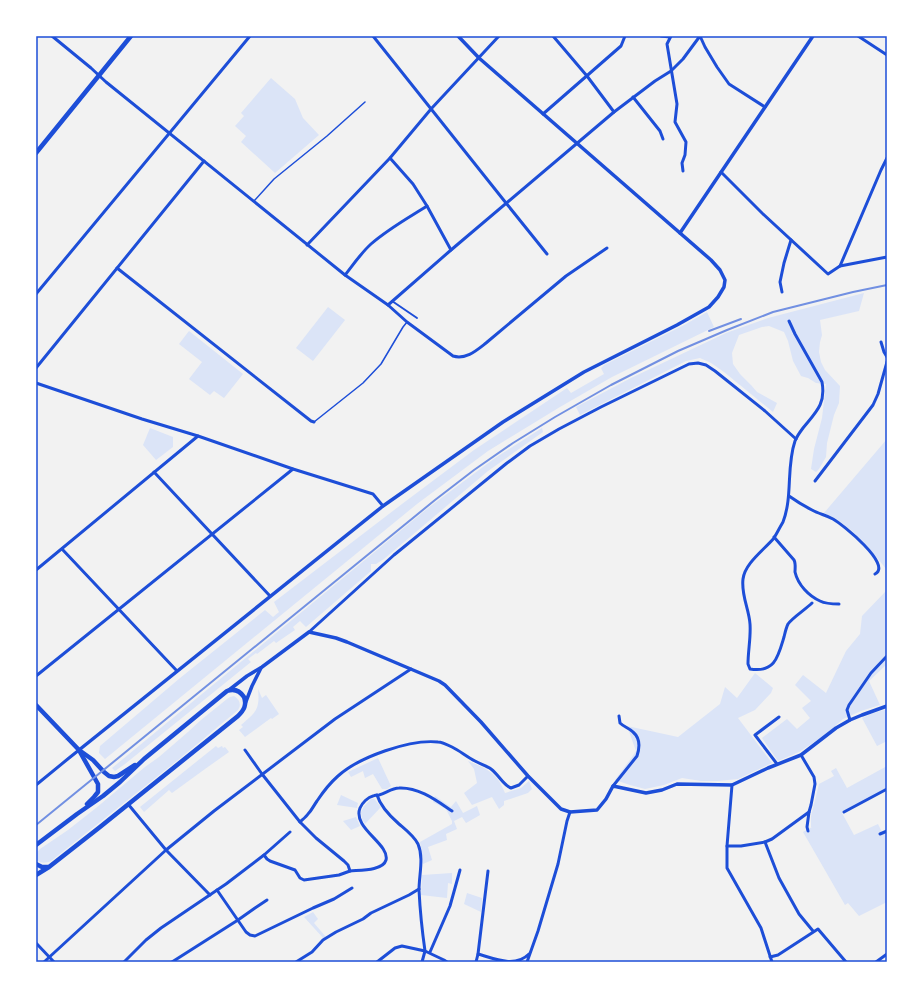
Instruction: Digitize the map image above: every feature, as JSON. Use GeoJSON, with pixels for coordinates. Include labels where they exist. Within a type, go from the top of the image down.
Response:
{"type":"FeatureCollection","features":[{"type":"Feature","properties":{"kind":"main road"},"geometry":{"type":"LineString","coordinates":[[36,153],[131,36]]}},
{"type":"Feature","properties":{"kind":"main road"},"geometry":{"type":"LineString","coordinates":[[36,705],[79,750],[93,760],[109,776],[114,777],[122,774],[144,758],[227,691],[234,690],[240,693],[244,697],[245,705],[244,710],[238,716],[49,867],[36,875]]}},
{"type":"Feature","properties":{"kind":"main road"},"geometry":{"type":"LineString","coordinates":[[77,814],[98,792],[97,780],[79,750]]}},
{"type":"Feature","properties":{"kind":"main road"},"geometry":{"type":"LineString","coordinates":[[36,845],[103,796],[120,782],[144,758]]}},
{"type":"Feature","properties":{"kind":"main road"},"geometry":{"type":"LineString","coordinates":[[36,864],[42,867],[49,867]]}},
{"type":"Feature","properties":{"kind":"street"},"geometry":{"type":"LineString","coordinates":[[52,36],[91,68],[98,76],[253,202],[345,275],[388,305],[407,322],[453,356],[458,357],[472,353],[566,276],[607,248]]}},
{"type":"Feature","properties":{"kind":"street"},"geometry":{"type":"LineString","coordinates":[[36,294],[250,36]]}},
{"type":"Feature","properties":{"kind":"street"},"geometry":{"type":"LineString","coordinates":[[373,36],[547,254]]}},
{"type":"Feature","properties":{"kind":"street"},"geometry":{"type":"LineString","coordinates":[[36,786],[382,506],[503,422],[579,376],[709,307],[718,298],[724,287],[725,280],[720,270],[711,260],[479,58],[458,36]]}},
{"type":"Feature","properties":{"kind":"street"},"geometry":{"type":"LineString","coordinates":[[307,245],[390,158],[431,109],[499,36]]}},
{"type":"Feature","properties":{"kind":"street"},"geometry":{"type":"LineString","coordinates":[[553,36],[587,76],[614,112]]}},
{"type":"Feature","properties":{"kind":"street"},"geometry":{"type":"LineString","coordinates":[[543,114],[620,46],[625,36]]}},
{"type":"Feature","properties":{"kind":"street"},"geometry":{"type":"LineString","coordinates":[[661,36],[670,37],[667,44],[677,104],[675,122],[686,142],[685,155],[682,164],[683,172]]}},
{"type":"Feature","properties":{"kind":"street"},"geometry":{"type":"LineString","coordinates":[[388,305],[576,143],[633,97],[671,71],[683,59],[700,36],[717,67],[729,84],[765,107]]}},
{"type":"Feature","properties":{"kind":"street"},"geometry":{"type":"LineString","coordinates":[[680,233],[813,36]]}},
{"type":"Feature","properties":{"kind":"street"},"geometry":{"type":"LineString","coordinates":[[858,36],[887,55]]}},
{"type":"Feature","properties":{"kind":"street"},"geometry":{"type":"LineString","coordinates":[[633,97],[657,128],[663,139]]}},
{"type":"Feature","properties":{"kind":"street"},"geometry":{"type":"LineString","coordinates":[[390,158],[413,184],[451,250]]}},
{"type":"Feature","properties":{"kind":"street"},"geometry":{"type":"LineString","coordinates":[[840,266],[887,158]]}},
{"type":"Feature","properties":{"kind":"street"},"geometry":{"type":"LineString","coordinates":[[36,368],[204,161]]}},
{"type":"Feature","properties":{"kind":"street"},"geometry":{"type":"LineString","coordinates":[[721,172],[762,213],[828,274],[840,266],[887,257]]}},
{"type":"Feature","properties":{"kind":"street"},"geometry":{"type":"LineString","coordinates":[[345,275],[370,245],[393,227],[427,206]]}},
{"type":"Feature","properties":{"kind":"street"},"geometry":{"type":"LineString","coordinates":[[782,292],[780,282],[781,276],[791,240]]}},
{"type":"Feature","properties":{"kind":"street"},"geometry":{"type":"LineString","coordinates":[[117,268],[311,422],[314,422]]}},
{"type":"Feature","properties":{"kind":"street"},"geometry":{"type":"LineString","coordinates":[[392,301],[417,318]]}},
{"type":"Feature","properties":{"kind":"street"},"geometry":{"type":"LineString","coordinates":[[789,320],[795,334],[822,382],[824,390],[820,407],[796,439],[791,461],[789,496],[782,523],[774,537],[747,568],[743,578],[743,588],[750,624],[748,664],[750,669],[764,669],[773,664],[788,624],[812,604]]}},
{"type":"Feature","properties":{"kind":"street"},"geometry":{"type":"LineString","coordinates":[[881,342],[887,357]]}},
{"type":"Feature","properties":{"kind":"street"},"geometry":{"type":"LineString","coordinates":[[815,481],[873,405],[878,394],[887,362]]}},
{"type":"Feature","properties":{"kind":"street"},"geometry":{"type":"LineString","coordinates":[[227,691],[309,632],[394,555],[530,446],[601,407],[689,364],[698,363],[706,365],[715,371],[765,411],[796,439]]}},
{"type":"Feature","properties":{"kind":"street"},"geometry":{"type":"LineString","coordinates":[[36,383],[293,469],[373,494],[382,506]]}},
{"type":"Feature","properties":{"kind":"street"},"geometry":{"type":"LineString","coordinates":[[36,570],[198,436]]}},
{"type":"Feature","properties":{"kind":"street"},"geometry":{"type":"LineString","coordinates":[[36,676],[293,469]]}},
{"type":"Feature","properties":{"kind":"street"},"geometry":{"type":"LineString","coordinates":[[154,472],[270,596]]}},
{"type":"Feature","properties":{"kind":"street"},"geometry":{"type":"LineString","coordinates":[[789,496],[813,511],[833,519],[845,528],[873,555],[880,570],[876,574]]}},
{"type":"Feature","properties":{"kind":"street"},"geometry":{"type":"LineString","coordinates":[[774,537],[796,563],[796,573],[798,579],[807,593],[820,601],[830,604],[839,604]]}},
{"type":"Feature","properties":{"kind":"street"},"geometry":{"type":"LineString","coordinates":[[62,549],[177,672]]}},
{"type":"Feature","properties":{"kind":"street"},"geometry":{"type":"LineString","coordinates":[[309,632],[347,642],[439,681],[445,685],[528,776],[561,808],[570,812],[597,810],[606,800],[613,786],[637,756],[639,750],[638,738],[634,732],[620,723],[620,716]]}},
{"type":"Feature","properties":{"kind":"street"},"geometry":{"type":"LineString","coordinates":[[850,720],[847,710],[849,705],[871,673],[887,656]]}},
{"type":"Feature","properties":{"kind":"street"},"geometry":{"type":"LineString","coordinates":[[245,705],[252,686],[262,667]]}},
{"type":"Feature","properties":{"kind":"street"},"geometry":{"type":"LineString","coordinates":[[44,962],[166,850],[214,811],[336,719],[411,669]]}},
{"type":"Feature","properties":{"kind":"street"},"geometry":{"type":"LineString","coordinates":[[613,786],[646,793],[662,790],[677,784],[732,785],[777,764],[801,755],[836,728],[850,720],[887,706]]}},
{"type":"Feature","properties":{"kind":"street"},"geometry":{"type":"LineString","coordinates":[[777,764],[755,735],[779,717]]}},
{"type":"Feature","properties":{"kind":"street"},"geometry":{"type":"LineString","coordinates":[[300,822],[309,813],[329,785],[350,767],[368,757],[409,744],[438,742],[451,746],[475,761],[491,768],[507,787],[511,788],[519,785],[528,776]]}},
{"type":"Feature","properties":{"kind":"street"},"geometry":{"type":"LineString","coordinates":[[245,750],[300,822],[316,838],[344,861],[350,870]]}},
{"type":"Feature","properties":{"kind":"street"},"geometry":{"type":"LineString","coordinates":[[727,846],[741,846],[765,842],[772,839],[808,812],[812,805],[815,784],[814,777],[801,755]]}},
{"type":"Feature","properties":{"kind":"street"},"geometry":{"type":"LineString","coordinates":[[732,785],[727,846],[727,868],[761,928],[772,962]]}},
{"type":"Feature","properties":{"kind":"street"},"geometry":{"type":"LineString","coordinates":[[264,855],[270,861],[295,870],[300,878],[304,880],[339,875],[350,870],[372,869],[384,865],[387,857],[385,851],[365,828],[359,817],[360,808],[366,799],[394,789],[408,789],[436,800],[452,811]]}},
{"type":"Feature","properties":{"kind":"street"},"geometry":{"type":"LineString","coordinates":[[844,812],[887,789]]}},
{"type":"Feature","properties":{"kind":"street"},"geometry":{"type":"LineString","coordinates":[[377,795],[380,803],[398,823],[410,833],[418,845],[421,853],[419,889],[424,951],[422,962]]}},
{"type":"Feature","properties":{"kind":"street"},"geometry":{"type":"LineString","coordinates":[[128,804],[166,850],[210,895]]}},
{"type":"Feature","properties":{"kind":"street"},"geometry":{"type":"LineString","coordinates":[[527,962],[558,864],[570,812]]}},
{"type":"Feature","properties":{"kind":"street"},"geometry":{"type":"LineString","coordinates":[[808,812],[808,831]]}},
{"type":"Feature","properties":{"kind":"street"},"geometry":{"type":"LineString","coordinates":[[880,834],[887,831]]}},
{"type":"Feature","properties":{"kind":"street"},"geometry":{"type":"LineString","coordinates":[[124,962],[146,940],[161,928],[217,890],[264,855],[290,832]]}},
{"type":"Feature","properties":{"kind":"street"},"geometry":{"type":"LineString","coordinates":[[765,842],[779,878],[799,914],[813,931]]}},
{"type":"Feature","properties":{"kind":"street"},"geometry":{"type":"LineString","coordinates":[[430,952],[450,906],[460,870]]}},
{"type":"Feature","properties":{"kind":"street"},"geometry":{"type":"LineString","coordinates":[[476,962],[488,871]]}},
{"type":"Feature","properties":{"kind":"street"},"geometry":{"type":"LineString","coordinates":[[217,890],[246,932],[255,936],[334,899],[352,888]]}},
{"type":"Feature","properties":{"kind":"street"},"geometry":{"type":"LineString","coordinates":[[296,962],[312,952],[323,940],[336,932],[419,889]]}},
{"type":"Feature","properties":{"kind":"street"},"geometry":{"type":"LineString","coordinates":[[172,962],[267,900]]}},
{"type":"Feature","properties":{"kind":"street"},"geometry":{"type":"LineString","coordinates":[[770,957],[778,956],[818,929],[846,962]]}},
{"type":"Feature","properties":{"kind":"street"},"geometry":{"type":"LineString","coordinates":[[36,943],[54,962]]}},
{"type":"Feature","properties":{"kind":"street"},"geometry":{"type":"LineString","coordinates":[[377,962],[395,948],[402,946],[430,952],[447,962]]}},
{"type":"Feature","properties":{"kind":"street"},"geometry":{"type":"LineString","coordinates":[[478,954],[511,962],[520,960],[531,952]]}},
{"type":"Feature","properties":{"kind":"street"},"geometry":{"type":"LineString","coordinates":[[876,962],[887,954]]}},
{"type":"Feature","properties":{"kind":"lane"},"geometry":{"type":"LineString","coordinates":[[253,202],[274,179],[365,102]]}},
{"type":"Feature","properties":{"kind":"lane"},"geometry":{"type":"LineString","coordinates":[[314,422],[363,383],[381,364],[407,322]]}},
{"type":"Feature","properties":{"kind":"shaded area"},"geometry":{"type":"Polygon","coordinates":[[[271,78],[295,99],[303,118],[319,135],[275,173],[241,142],[246,136],[235,126],[244,116],[241,113],[271,78]]]}},
{"type":"Feature","properties":{"kind":"shaded area"},"geometry":{"type":"Polygon","coordinates":[[[864,293],[859,311],[820,320],[822,335],[819,352],[821,362],[825,370],[840,386],[839,403],[834,415],[827,443],[826,457],[816,472],[811,469],[814,449],[822,418],[826,384],[816,383],[801,376],[793,361],[784,332],[769,326],[739,335],[732,353],[733,364],[740,374],[757,392],[777,403],[773,412],[724,372],[711,363],[700,358],[686,361],[580,415],[576,407],[631,378],[726,333],[768,318],[864,293]]]}},
{"type":"Feature","properties":{"kind":"shaded area"},"geometry":{"type":"Polygon","coordinates":[[[328,307],[345,320],[313,361],[296,348],[328,307]]]}},
{"type":"Feature","properties":{"kind":"shaded area"},"geometry":{"type":"Polygon","coordinates":[[[707,312],[714,327],[612,377],[488,451],[417,504],[105,759],[99,753],[100,746],[180,678],[265,610],[273,617],[279,612],[274,602],[474,450],[567,388],[571,393],[604,374],[601,368],[604,365],[707,312]]]}},
{"type":"Feature","properties":{"kind":"shaded area"},"geometry":{"type":"Polygon","coordinates":[[[189,331],[243,374],[224,398],[214,391],[210,395],[189,379],[202,362],[179,344],[189,331]]]}},
{"type":"Feature","properties":{"kind":"shaded area"},"geometry":{"type":"Polygon","coordinates":[[[150,428],[173,437],[173,447],[156,460],[143,445],[150,428]]]}},
{"type":"Feature","properties":{"kind":"shaded area"},"geometry":{"type":"Polygon","coordinates":[[[542,428],[543,432],[488,471],[384,559],[376,564],[371,564],[371,571],[306,627],[300,621],[293,627],[295,630],[276,643],[274,641],[248,659],[251,662],[125,764],[115,771],[112,768],[428,508],[495,458],[542,428]]]}},
{"type":"Feature","properties":{"kind":"shaded area"},"geometry":{"type":"Polygon","coordinates":[[[887,439],[887,570],[851,530],[824,513],[887,439]]]}},
{"type":"Feature","properties":{"kind":"shaded area"},"geometry":{"type":"Polygon","coordinates":[[[887,590],[887,664],[869,681],[880,705],[843,719],[825,735],[799,752],[778,761],[762,738],[787,719],[797,729],[810,718],[802,708],[811,701],[795,685],[803,675],[826,693],[846,651],[860,634],[862,616],[887,590]]]}},
{"type":"Feature","properties":{"kind":"shaded area"},"geometry":{"type":"Polygon","coordinates":[[[755,673],[773,688],[771,693],[755,710],[738,718],[772,763],[738,779],[701,781],[682,778],[664,785],[645,789],[615,780],[636,751],[627,726],[678,737],[720,704],[725,687],[737,698],[755,673]]]}},
{"type":"Feature","properties":{"kind":"shaded area"},"geometry":{"type":"Polygon","coordinates":[[[258,689],[262,698],[266,695],[279,714],[245,737],[239,730],[243,727],[241,725],[256,710],[258,702],[258,689]]]}},
{"type":"Feature","properties":{"kind":"shaded area"},"geometry":{"type":"Polygon","coordinates":[[[234,696],[239,702],[240,706],[238,710],[178,760],[51,861],[43,863],[36,859],[37,853],[40,849],[68,830],[96,808],[159,757],[201,720],[227,699],[234,696]]]}},
{"type":"Feature","properties":{"kind":"shaded area"},"geometry":{"type":"Polygon","coordinates":[[[887,709],[887,741],[877,746],[862,718],[887,709]]]}},
{"type":"Feature","properties":{"kind":"shaded area"},"geometry":{"type":"Polygon","coordinates":[[[216,746],[218,748],[222,746],[223,748],[225,747],[229,752],[172,793],[169,790],[144,812],[140,807],[216,746]]]}},
{"type":"Feature","properties":{"kind":"shaded area"},"geometry":{"type":"Polygon","coordinates":[[[378,758],[391,786],[387,789],[382,789],[373,774],[365,778],[363,771],[351,777],[348,772],[378,758]]]}},
{"type":"Feature","properties":{"kind":"shaded area"},"geometry":{"type":"Polygon","coordinates":[[[468,761],[491,772],[499,780],[505,793],[521,788],[529,781],[532,789],[528,793],[504,801],[504,805],[499,809],[492,797],[472,805],[464,793],[477,783],[474,769],[468,761]]]}},
{"type":"Feature","properties":{"kind":"shaded area"},"geometry":{"type":"Polygon","coordinates":[[[887,766],[887,788],[842,813],[854,835],[878,824],[883,834],[887,832],[887,902],[859,916],[848,903],[845,905],[803,832],[812,827],[811,816],[819,784],[834,776],[831,771],[836,768],[847,788],[887,766]]]}},
{"type":"Feature","properties":{"kind":"shaded area"},"geometry":{"type":"Polygon","coordinates":[[[341,795],[358,803],[357,808],[337,805],[341,795]]]}},
{"type":"Feature","properties":{"kind":"shaded area"},"geometry":{"type":"Polygon","coordinates":[[[435,796],[451,807],[456,801],[463,813],[477,806],[480,815],[466,823],[462,817],[454,821],[457,829],[446,834],[447,840],[428,847],[432,860],[423,864],[420,842],[452,824],[446,809],[433,802],[435,796]]]}},
{"type":"Feature","properties":{"kind":"shaded area"},"geometry":{"type":"Polygon","coordinates":[[[371,799],[374,799],[381,807],[365,824],[362,819],[361,812],[364,806],[371,799]]]}},
{"type":"Feature","properties":{"kind":"shaded area"},"geometry":{"type":"Polygon","coordinates":[[[356,817],[360,826],[351,830],[343,821],[356,817]]]}},
{"type":"Feature","properties":{"kind":"shaded area"},"geometry":{"type":"Polygon","coordinates":[[[452,873],[452,884],[448,883],[447,898],[421,895],[422,875],[452,873]]]}},
{"type":"Feature","properties":{"kind":"shaded area"},"geometry":{"type":"Polygon","coordinates":[[[467,893],[482,898],[481,912],[464,904],[467,893]]]}},
{"type":"Feature","properties":{"kind":"shaded area"},"geometry":{"type":"Polygon","coordinates":[[[313,912],[318,919],[314,923],[326,937],[324,939],[304,917],[313,912]]]}},
{"type":"Feature","properties":{"kind":"railway"},"geometry":{"type":"LineString","coordinates":[[36,825],[435,500],[474,470],[513,443],[611,385],[678,351],[727,330],[773,312],[887,285]]}},
{"type":"Feature","properties":{"kind":"railway"},"geometry":{"type":"LineString","coordinates":[[709,331],[741,319]]}}]}
